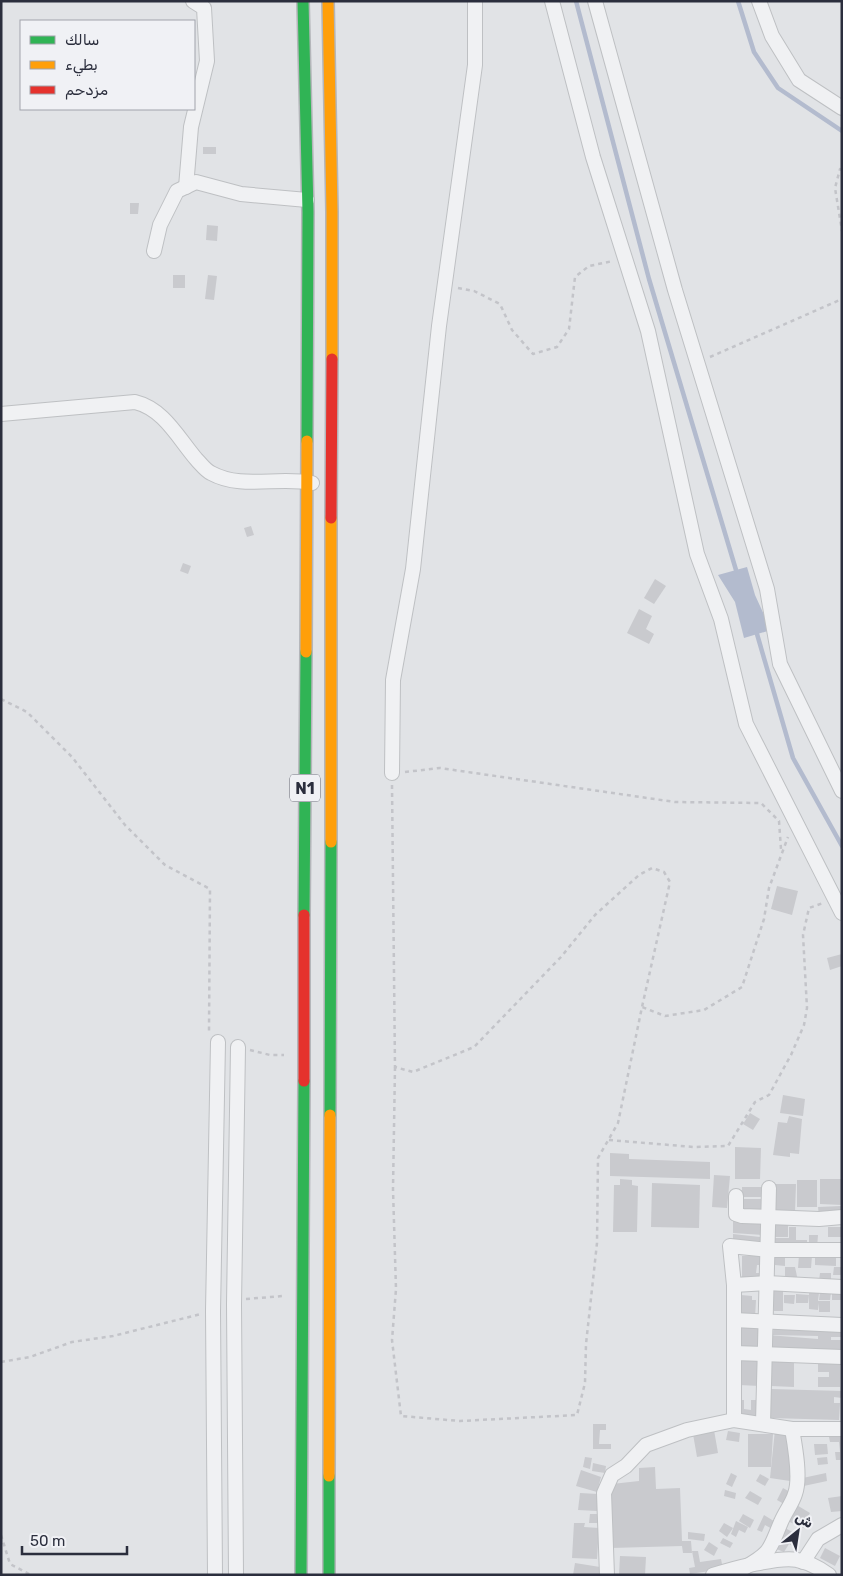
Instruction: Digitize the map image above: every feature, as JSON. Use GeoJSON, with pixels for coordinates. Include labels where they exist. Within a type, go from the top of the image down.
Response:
{"type":"FeatureCollection","features":[{"type":"Feature","properties":{"kind":"highway","name":"N1"},"geometry":{"type":"LineString","coordinates":[[301,1575],[307,200],[303,1]]}},
{"type":"Feature","properties":{"kind":"highway","name":"N1"},"geometry":{"type":"LineString","coordinates":[[328,1],[332,212],[329,1575]]}},
{"type":"Feature","properties":{"kind":"street"},"geometry":{"type":"LineString","coordinates":[[186,187],[191,127],[207,61],[204,8],[193,1]]}},
{"type":"Feature","properties":{"kind":"street"},"geometry":{"type":"LineString","coordinates":[[392,773],[393,680],[413,569],[444,286],[475,65],[475,1]]}},
{"type":"Feature","properties":{"kind":"street"},"geometry":{"type":"LineString","coordinates":[[552,1],[593,157],[648,331],[697,554],[721,619],[746,724],[842,913]]}},
{"type":"Feature","properties":{"kind":"street"},"geometry":{"type":"LineString","coordinates":[[595,1],[675,290],[767,589],[780,664],[842,791]]}},
{"type":"Feature","properties":{"kind":"street"},"geometry":{"type":"LineString","coordinates":[[758,1],[772,36],[799,80],[842,108]]}},
{"type":"Feature","properties":{"kind":"street"},"geometry":{"type":"LineString","coordinates":[[154,251],[160,225],[177,191],[196,182],[241,194],[307,200]]}},
{"type":"Feature","properties":{"kind":"street"},"geometry":{"type":"LineString","coordinates":[[1,414],[135,402],[147,405],[162,416],[208,472],[224,480],[248,483],[270,480],[306,482],[331,488]]}},
{"type":"Feature","properties":{"kind":"street"},"geometry":{"type":"LineString","coordinates":[[215,1575],[213,1311],[218,1042]]}},
{"type":"Feature","properties":{"kind":"street"},"geometry":{"type":"LineString","coordinates":[[236,1575],[234,1304],[238,1047]]}},
{"type":"Feature","properties":{"kind":"street"},"geometry":{"type":"LineString","coordinates":[[763,1423],[769,1188]]}},
{"type":"Feature","properties":{"kind":"street"},"geometry":{"type":"LineString","coordinates":[[736,1196],[736,1214],[742,1216],[819,1219],[842,1217]]}},
{"type":"Feature","properties":{"kind":"street"},"geometry":{"type":"LineString","coordinates":[[734,1420],[734,1285],[730,1246],[768,1250],[842,1250]]}},
{"type":"Feature","properties":{"kind":"street"},"geometry":{"type":"LineString","coordinates":[[734,1285],[767,1283],[842,1287]]}},
{"type":"Feature","properties":{"kind":"street"},"geometry":{"type":"LineString","coordinates":[[734,1320],[842,1325]]}},
{"type":"Feature","properties":{"kind":"street"},"geometry":{"type":"LineString","coordinates":[[734,1353],[842,1357]]}},
{"type":"Feature","properties":{"kind":"street"},"geometry":{"type":"LineString","coordinates":[[607,1575],[604,1493],[612,1475],[626,1466],[646,1445],[687,1430],[734,1420],[792,1428],[842,1429]]}},
{"type":"Feature","properties":{"kind":"street"},"geometry":{"type":"LineString","coordinates":[[744,1568],[766,1553],[777,1535],[781,1522],[796,1493],[792,1428]]}},
{"type":"Feature","properties":{"kind":"street"},"geometry":{"type":"LineString","coordinates":[[803,1562],[818,1539],[842,1525]]}},
{"type":"Feature","properties":{"kind":"street"},"geometry":{"type":"LineString","coordinates":[[713,1575],[776,1560],[795,1559],[825,1574]]}},
{"type":"Feature","properties":{"kind":"path"},"geometry":{"type":"LineString","coordinates":[[842,170],[840,169],[835,188],[842,231]]}},
{"type":"Feature","properties":{"kind":"path"},"geometry":{"type":"LineString","coordinates":[[444,286],[474,291],[500,304],[512,330],[533,354],[557,347],[569,329],[575,277],[588,266],[626,259]]}},
{"type":"Feature","properties":{"kind":"path"},"geometry":{"type":"LineString","coordinates":[[697,362],[842,299]]}},
{"type":"Feature","properties":{"kind":"path"},"geometry":{"type":"LineString","coordinates":[[1,699],[27,712],[72,757],[125,825],[165,865],[210,889],[209,1040],[218,1042]]}},
{"type":"Feature","properties":{"kind":"path"},"geometry":{"type":"LineString","coordinates":[[395,1067],[413,1072],[474,1047],[561,957],[595,915],[638,875],[652,868],[664,872],[670,882],[618,1123],[598,1158],[597,1243],[586,1344],[584,1383],[578,1415],[460,1421],[400,1416],[392,1340],[396,1289],[393,1189],[395,1067],[392,773],[440,768],[675,802],[761,803],[779,821],[782,851]]}},
{"type":"Feature","properties":{"kind":"path"},"geometry":{"type":"LineString","coordinates":[[642,1007],[665,1016],[704,1010],[742,987],[764,919],[768,888],[795,821]]}},
{"type":"Feature","properties":{"kind":"path"},"geometry":{"type":"LineString","coordinates":[[609,1140],[694,1147],[728,1146],[755,1102],[769,1096],[791,1055],[804,1025],[807,1008],[803,935],[809,908],[834,899]]}},
{"type":"Feature","properties":{"kind":"path"},"geometry":{"type":"LineString","coordinates":[[238,1047],[270,1055],[304,1055]]}},
{"type":"Feature","properties":{"kind":"path"},"geometry":{"type":"LineString","coordinates":[[234,1304],[249,1298],[284,1296],[303,1300]]}},
{"type":"Feature","properties":{"kind":"path"},"geometry":{"type":"LineString","coordinates":[[1,1362],[30,1357],[72,1342],[113,1336],[213,1311]]}},
{"type":"Feature","properties":{"kind":"path"},"geometry":{"type":"LineString","coordinates":[[1,1535],[10,1564],[31,1575]]}},
{"type":"Feature","properties":{"kind":"water"},"geometry":{"type":"Polygon","coordinates":[[[747,567],[755,595],[771,630],[744,638],[735,602],[718,575],[747,567]]]}},
{"type":"Feature","properties":{"kind":"building"},"geometry":{"type":"Polygon","coordinates":[[[203,147],[216,147],[216,154],[203,154],[203,147]]]}},
{"type":"Feature","properties":{"kind":"building"},"geometry":{"type":"Polygon","coordinates":[[[130,203],[139,203],[138,214],[130,214],[130,203]]]}},
{"type":"Feature","properties":{"kind":"building"},"geometry":{"type":"Polygon","coordinates":[[[207,225],[218,226],[217,241],[206,240],[207,225]]]}},
{"type":"Feature","properties":{"kind":"building"},"geometry":{"type":"Polygon","coordinates":[[[173,275],[185,275],[185,288],[173,288],[173,275]]]}},
{"type":"Feature","properties":{"kind":"building"},"geometry":{"type":"Polygon","coordinates":[[[208,275],[217,276],[214,300],[205,299],[208,275]]]}},
{"type":"Feature","properties":{"kind":"building"},"geometry":{"type":"Polygon","coordinates":[[[251,526],[254,535],[247,537],[244,528],[251,526]]]}},
{"type":"Feature","properties":{"kind":"building"},"geometry":{"type":"Polygon","coordinates":[[[183,563],[191,566],[188,574],[180,571],[183,563]]]}},
{"type":"Feature","properties":{"kind":"building"},"geometry":{"type":"Polygon","coordinates":[[[655,579],[666,586],[654,604],[644,598],[655,579]]]}},
{"type":"Feature","properties":{"kind":"building"},"geometry":{"type":"Polygon","coordinates":[[[639,609],[652,616],[646,629],[654,634],[649,644],[627,633],[639,609]]]}},
{"type":"Feature","properties":{"kind":"building"},"geometry":{"type":"Polygon","coordinates":[[[777,886],[798,891],[792,915],[771,909],[777,886]]]}},
{"type":"Feature","properties":{"kind":"building"},"geometry":{"type":"Polygon","coordinates":[[[842,954],[842,966],[830,970],[827,958],[842,954]]]}},
{"type":"Feature","properties":{"kind":"building"},"geometry":{"type":"Polygon","coordinates":[[[783,1095],[805,1099],[803,1116],[780,1113],[783,1095]]]}},
{"type":"Feature","properties":{"kind":"building"},"geometry":{"type":"Polygon","coordinates":[[[750,1113],[760,1119],[753,1130],[743,1124],[750,1113]]]}},
{"type":"Feature","properties":{"kind":"building"},"geometry":{"type":"Polygon","coordinates":[[[789,1116],[802,1119],[799,1154],[790,1153],[790,1157],[773,1155],[778,1122],[787,1123],[789,1116]]]}},
{"type":"Feature","properties":{"kind":"building"},"geometry":{"type":"Polygon","coordinates":[[[735,1147],[761,1148],[760,1179],[735,1179],[735,1147]]]}},
{"type":"Feature","properties":{"kind":"building"},"geometry":{"type":"Polygon","coordinates":[[[610,1153],[629,1154],[629,1159],[710,1162],[710,1179],[610,1176],[610,1153]]]}},
{"type":"Feature","properties":{"kind":"building"},"geometry":{"type":"Polygon","coordinates":[[[714,1175],[730,1176],[727,1208],[712,1207],[714,1175]]]}},
{"type":"Feature","properties":{"kind":"building"},"geometry":{"type":"Polygon","coordinates":[[[620,1179],[632,1180],[632,1185],[638,1186],[637,1232],[613,1232],[614,1185],[620,1185],[620,1179]]]}},
{"type":"Feature","properties":{"kind":"building"},"geometry":{"type":"Polygon","coordinates":[[[820,1179],[842,1179],[842,1205],[820,1204],[820,1179]]]}},
{"type":"Feature","properties":{"kind":"building"},"geometry":{"type":"Polygon","coordinates":[[[797,1180],[817,1180],[817,1207],[797,1207],[797,1180]]]}},
{"type":"Feature","properties":{"kind":"building"},"geometry":{"type":"Polygon","coordinates":[[[652,1183],[700,1185],[699,1228],[651,1227],[652,1183]]]}},
{"type":"Feature","properties":{"kind":"building"},"geometry":{"type":"Polygon","coordinates":[[[773,1184],[796,1184],[795,1212],[773,1212],[773,1184]]]}},
{"type":"Feature","properties":{"kind":"building"},"geometry":{"type":"Polygon","coordinates":[[[742,1187],[762,1187],[762,1197],[742,1197],[742,1187]]]}},
{"type":"Feature","properties":{"kind":"building"},"geometry":{"type":"Polygon","coordinates":[[[741,1199],[764,1199],[765,1212],[741,1213],[741,1199]]]}},
{"type":"Feature","properties":{"kind":"building"},"geometry":{"type":"Polygon","coordinates":[[[841,1206],[841,1216],[819,1217],[818,1207],[841,1206]]]}},
{"type":"Feature","properties":{"kind":"building"},"geometry":{"type":"Polygon","coordinates":[[[733,1218],[763,1218],[763,1235],[733,1233],[733,1218]]]}},
{"type":"Feature","properties":{"kind":"building"},"geometry":{"type":"Polygon","coordinates":[[[769,1218],[788,1218],[788,1237],[769,1237],[769,1218]]]}},
{"type":"Feature","properties":{"kind":"building"},"geometry":{"type":"Polygon","coordinates":[[[789,1227],[796,1227],[796,1240],[807,1240],[807,1248],[768,1248],[768,1238],[789,1238],[789,1227]]]}},
{"type":"Feature","properties":{"kind":"building"},"geometry":{"type":"Polygon","coordinates":[[[828,1227],[841,1227],[841,1237],[828,1237],[828,1227]]]}},
{"type":"Feature","properties":{"kind":"building"},"geometry":{"type":"Polygon","coordinates":[[[733,1234],[760,1237],[760,1246],[733,1246],[733,1234]]]}},
{"type":"Feature","properties":{"kind":"building"},"geometry":{"type":"Polygon","coordinates":[[[809,1235],[818,1235],[817,1248],[809,1248],[809,1235]]]}},
{"type":"Feature","properties":{"kind":"building"},"geometry":{"type":"Polygon","coordinates":[[[773,1254],[785,1255],[785,1266],[775,1265],[775,1270],[769,1269],[773,1254]]]}},
{"type":"Feature","properties":{"kind":"building"},"geometry":{"type":"Polygon","coordinates":[[[799,1255],[812,1256],[811,1268],[798,1268],[799,1255]]]}},
{"type":"Feature","properties":{"kind":"building"},"geometry":{"type":"Polygon","coordinates":[[[815,1255],[836,1256],[836,1266],[815,1265],[815,1255]]]}},
{"type":"Feature","properties":{"kind":"building"},"geometry":{"type":"Polygon","coordinates":[[[742,1256],[763,1256],[763,1265],[757,1265],[756,1273],[763,1273],[762,1280],[742,1280],[742,1256]]]}},
{"type":"Feature","properties":{"kind":"building"},"geometry":{"type":"Polygon","coordinates":[[[785,1267],[795,1267],[798,1281],[785,1281],[785,1267]]]}},
{"type":"Feature","properties":{"kind":"building"},"geometry":{"type":"Polygon","coordinates":[[[834,1267],[842,1267],[842,1275],[833,1275],[834,1267]]]}},
{"type":"Feature","properties":{"kind":"building"},"geometry":{"type":"Polygon","coordinates":[[[820,1273],[831,1273],[831,1281],[819,1281],[820,1273]]]}},
{"type":"Feature","properties":{"kind":"building"},"geometry":{"type":"Polygon","coordinates":[[[773,1291],[783,1291],[783,1311],[774,1311],[773,1291]]]}},
{"type":"Feature","properties":{"kind":"building"},"geometry":{"type":"Polygon","coordinates":[[[832,1291],[842,1292],[842,1300],[832,1300],[832,1291]]]}},
{"type":"Feature","properties":{"kind":"building"},"geometry":{"type":"Polygon","coordinates":[[[809,1292],[819,1293],[818,1301],[830,1301],[830,1312],[819,1312],[819,1303],[818,1310],[809,1309],[809,1292]]]}},
{"type":"Feature","properties":{"kind":"building"},"geometry":{"type":"Polygon","coordinates":[[[820,1292],[831,1292],[830,1300],[819,1300],[820,1292]]]}},
{"type":"Feature","properties":{"kind":"building"},"geometry":{"type":"Polygon","coordinates":[[[796,1294],[809,1295],[808,1303],[796,1303],[796,1294]]]}},
{"type":"Feature","properties":{"kind":"building"},"geometry":{"type":"Polygon","coordinates":[[[741,1295],[752,1296],[752,1300],[756,1300],[755,1318],[739,1317],[741,1295]]]}},
{"type":"Feature","properties":{"kind":"building"},"geometry":{"type":"Polygon","coordinates":[[[784,1295],[795,1295],[794,1304],[784,1303],[784,1295]]]}},
{"type":"Feature","properties":{"kind":"building"},"geometry":{"type":"Polygon","coordinates":[[[774,1323],[842,1326],[842,1337],[831,1337],[831,1340],[842,1340],[842,1355],[768,1350],[768,1335],[818,1339],[818,1336],[773,1335],[774,1323]]]}},
{"type":"Feature","properties":{"kind":"building"},"geometry":{"type":"Polygon","coordinates":[[[739,1325],[761,1325],[761,1350],[739,1350],[739,1325]]]}},
{"type":"Feature","properties":{"kind":"building"},"geometry":{"type":"Polygon","coordinates":[[[772,1358],[794,1358],[794,1387],[771,1386],[772,1358]]]}},
{"type":"Feature","properties":{"kind":"building"},"geometry":{"type":"Polygon","coordinates":[[[739,1361],[761,1361],[760,1386],[739,1385],[739,1361]]]}},
{"type":"Feature","properties":{"kind":"building"},"geometry":{"type":"Polygon","coordinates":[[[818,1361],[840,1361],[840,1387],[818,1387],[818,1377],[829,1377],[829,1372],[818,1372],[818,1361]]]}},
{"type":"Feature","properties":{"kind":"building"},"geometry":{"type":"Polygon","coordinates":[[[771,1389],[842,1391],[842,1398],[834,1397],[834,1403],[840,1403],[839,1420],[771,1418],[771,1389]]]}},
{"type":"Feature","properties":{"kind":"building"},"geometry":{"type":"Polygon","coordinates":[[[737,1400],[744,1400],[744,1409],[751,1410],[751,1400],[760,1400],[760,1419],[736,1418],[737,1400]]]}},
{"type":"Feature","properties":{"kind":"building"},"geometry":{"type":"Polygon","coordinates":[[[593,1424],[606,1424],[606,1430],[600,1430],[599,1444],[611,1444],[611,1449],[593,1449],[593,1424]]]}},
{"type":"Feature","properties":{"kind":"building"},"geometry":{"type":"Polygon","coordinates":[[[714,1430],[718,1453],[697,1457],[693,1434],[714,1430]]]}},
{"type":"Feature","properties":{"kind":"building"},"geometry":{"type":"Polygon","coordinates":[[[775,1430],[791,1430],[794,1459],[790,1481],[770,1478],[775,1430]]]}},
{"type":"Feature","properties":{"kind":"building"},"geometry":{"type":"Polygon","coordinates":[[[728,1431],[740,1433],[739,1442],[726,1440],[728,1431]]]}},
{"type":"Feature","properties":{"kind":"building"},"geometry":{"type":"Polygon","coordinates":[[[748,1434],[773,1434],[771,1467],[748,1467],[748,1434]]]}},
{"type":"Feature","properties":{"kind":"building"},"geometry":{"type":"Polygon","coordinates":[[[842,1436],[842,1460],[836,1460],[835,1452],[840,1452],[839,1442],[830,1442],[829,1437],[842,1436]]]}},
{"type":"Feature","properties":{"kind":"building"},"geometry":{"type":"Polygon","coordinates":[[[814,1444],[827,1444],[828,1454],[815,1455],[814,1444]]]}},
{"type":"Feature","properties":{"kind":"building"},"geometry":{"type":"Polygon","coordinates":[[[585,1457],[592,1458],[590,1469],[583,1467],[585,1457]]]}},
{"type":"Feature","properties":{"kind":"building"},"geometry":{"type":"Polygon","coordinates":[[[827,1457],[828,1464],[818,1465],[817,1458],[827,1457]]]}},
{"type":"Feature","properties":{"kind":"building"},"geometry":{"type":"Polygon","coordinates":[[[593,1463],[606,1466],[605,1473],[592,1471],[593,1463]]]}},
{"type":"Feature","properties":{"kind":"building"},"geometry":{"type":"Polygon","coordinates":[[[655,1467],[656,1489],[680,1488],[682,1541],[691,1541],[692,1553],[683,1553],[682,1546],[611,1548],[612,1484],[639,1481],[639,1468],[655,1467]]]}},
{"type":"Feature","properties":{"kind":"building"},"geometry":{"type":"Polygon","coordinates":[[[581,1470],[601,1477],[597,1492],[576,1486],[581,1470]]]}},
{"type":"Feature","properties":{"kind":"building"},"geometry":{"type":"Polygon","coordinates":[[[731,1473],[737,1476],[732,1487],[726,1484],[731,1473]]]}},
{"type":"Feature","properties":{"kind":"building"},"geometry":{"type":"Polygon","coordinates":[[[826,1473],[827,1481],[799,1487],[798,1479],[826,1473]]]}},
{"type":"Feature","properties":{"kind":"building"},"geometry":{"type":"Polygon","coordinates":[[[760,1474],[769,1479],[765,1486],[756,1481],[760,1474]]]}},
{"type":"Feature","properties":{"kind":"building"},"geometry":{"type":"Polygon","coordinates":[[[783,1488],[790,1492],[784,1504],[777,1500],[783,1488]]]}},
{"type":"Feature","properties":{"kind":"building"},"geometry":{"type":"Polygon","coordinates":[[[725,1490],[736,1493],[735,1499],[724,1496],[725,1490]]]}},
{"type":"Feature","properties":{"kind":"building"},"geometry":{"type":"Polygon","coordinates":[[[750,1491],[762,1498],[758,1505],[745,1498],[750,1491]]]}},
{"type":"Feature","properties":{"kind":"building"},"geometry":{"type":"Polygon","coordinates":[[[580,1493],[598,1494],[597,1511],[578,1510],[580,1493]]]}},
{"type":"Feature","properties":{"kind":"building"},"geometry":{"type":"Polygon","coordinates":[[[842,1496],[842,1511],[831,1512],[828,1498],[842,1496]]]}},
{"type":"Feature","properties":{"kind":"building"},"geometry":{"type":"Polygon","coordinates":[[[795,1504],[810,1513],[804,1523],[808,1525],[806,1529],[785,1520],[795,1504]]]}},
{"type":"Feature","properties":{"kind":"building"},"geometry":{"type":"Polygon","coordinates":[[[590,1514],[599,1514],[599,1523],[589,1523],[590,1514]]]}},
{"type":"Feature","properties":{"kind":"building"},"geometry":{"type":"Polygon","coordinates":[[[743,1514],[754,1520],[750,1528],[739,1521],[743,1514]]]}},
{"type":"Feature","properties":{"kind":"building"},"geometry":{"type":"Polygon","coordinates":[[[764,1515],[777,1523],[774,1530],[765,1525],[762,1532],[757,1530],[764,1515]]]}},
{"type":"Feature","properties":{"kind":"building"},"geometry":{"type":"Polygon","coordinates":[[[736,1521],[748,1527],[745,1533],[739,1530],[736,1537],[731,1534],[736,1521]]]}},
{"type":"Feature","properties":{"kind":"building"},"geometry":{"type":"Polygon","coordinates":[[[574,1523],[585,1523],[584,1527],[599,1528],[597,1559],[572,1558],[574,1523]]]}},
{"type":"Feature","properties":{"kind":"building"},"geometry":{"type":"Polygon","coordinates":[[[724,1523],[733,1528],[727,1537],[719,1531],[724,1523]]]}},
{"type":"Feature","properties":{"kind":"building"},"geometry":{"type":"Polygon","coordinates":[[[785,1528],[800,1536],[794,1547],[789,1544],[784,1552],[774,1548],[785,1528]]]}},
{"type":"Feature","properties":{"kind":"building"},"geometry":{"type":"Polygon","coordinates":[[[688,1532],[705,1534],[704,1541],[688,1539],[688,1532]]]}},
{"type":"Feature","properties":{"kind":"building"},"geometry":{"type":"Polygon","coordinates":[[[723,1538],[733,1543],[730,1548],[720,1543],[723,1538]]]}},
{"type":"Feature","properties":{"kind":"building"},"geometry":{"type":"Polygon","coordinates":[[[709,1542],[718,1548],[714,1556],[704,1550],[709,1542]]]}},
{"type":"Feature","properties":{"kind":"building"},"geometry":{"type":"Polygon","coordinates":[[[825,1548],[840,1556],[835,1566],[820,1558],[825,1548]]]}},
{"type":"Feature","properties":{"kind":"building"},"geometry":{"type":"Polygon","coordinates":[[[692,1551],[698,1551],[700,1562],[721,1559],[723,1569],[690,1574],[689,1568],[695,1567],[692,1551]]]}},
{"type":"Feature","properties":{"kind":"building"},"geometry":{"type":"Polygon","coordinates":[[[620,1556],[646,1557],[645,1575],[619,1575],[620,1556]]]}},
{"type":"Feature","properties":{"kind":"building"},"geometry":{"type":"Polygon","coordinates":[[[575,1563],[600,1567],[599,1575],[573,1575],[575,1563]]]}},
{"type":"Feature","properties":{"kind":"waterway"},"geometry":{"type":"LineString","coordinates":[[576,1],[649,279],[736,570]]}},
{"type":"Feature","properties":{"kind":"waterway"},"geometry":{"type":"LineString","coordinates":[[738,1],[754,52],[778,88],[842,131]]}},
{"type":"Feature","properties":{"kind":"waterway"},"geometry":{"type":"LineString","coordinates":[[757,634],[793,758],[842,846]]}},
{"type":"Feature","properties":{"kind":"traffic: fast"},"geometry":{"type":"LineString","coordinates":[[303,1],[308,212],[307,441]]}},
{"type":"Feature","properties":{"kind":"traffic: fast"},"geometry":{"type":"LineString","coordinates":[[304,915],[306,652]]}},
{"type":"Feature","properties":{"kind":"traffic: fast"},"geometry":{"type":"LineString","coordinates":[[330,1115],[331,842]]}},
{"type":"Feature","properties":{"kind":"traffic: fast"},"geometry":{"type":"LineString","coordinates":[[301,1575],[304,1081]]}},
{"type":"Feature","properties":{"kind":"traffic: fast"},"geometry":{"type":"LineString","coordinates":[[329,1476],[329,1575]]}},
{"type":"Feature","properties":{"kind":"traffic: slow"},"geometry":{"type":"LineString","coordinates":[[328,1],[332,212],[332,359]]}},
{"type":"Feature","properties":{"kind":"traffic: slow"},"geometry":{"type":"LineString","coordinates":[[306,652],[307,441]]}},
{"type":"Feature","properties":{"kind":"traffic: slow"},"geometry":{"type":"LineString","coordinates":[[331,518],[331,842]]}},
{"type":"Feature","properties":{"kind":"traffic: slow"},"geometry":{"type":"LineString","coordinates":[[329,1476],[330,1115]]}},
{"type":"Feature","properties":{"kind":"traffic: jam"},"geometry":{"type":"LineString","coordinates":[[331,518],[332,359]]}},
{"type":"Feature","properties":{"kind":"traffic: jam"},"geometry":{"type":"LineString","coordinates":[[304,915],[304,1081]]}}]}
